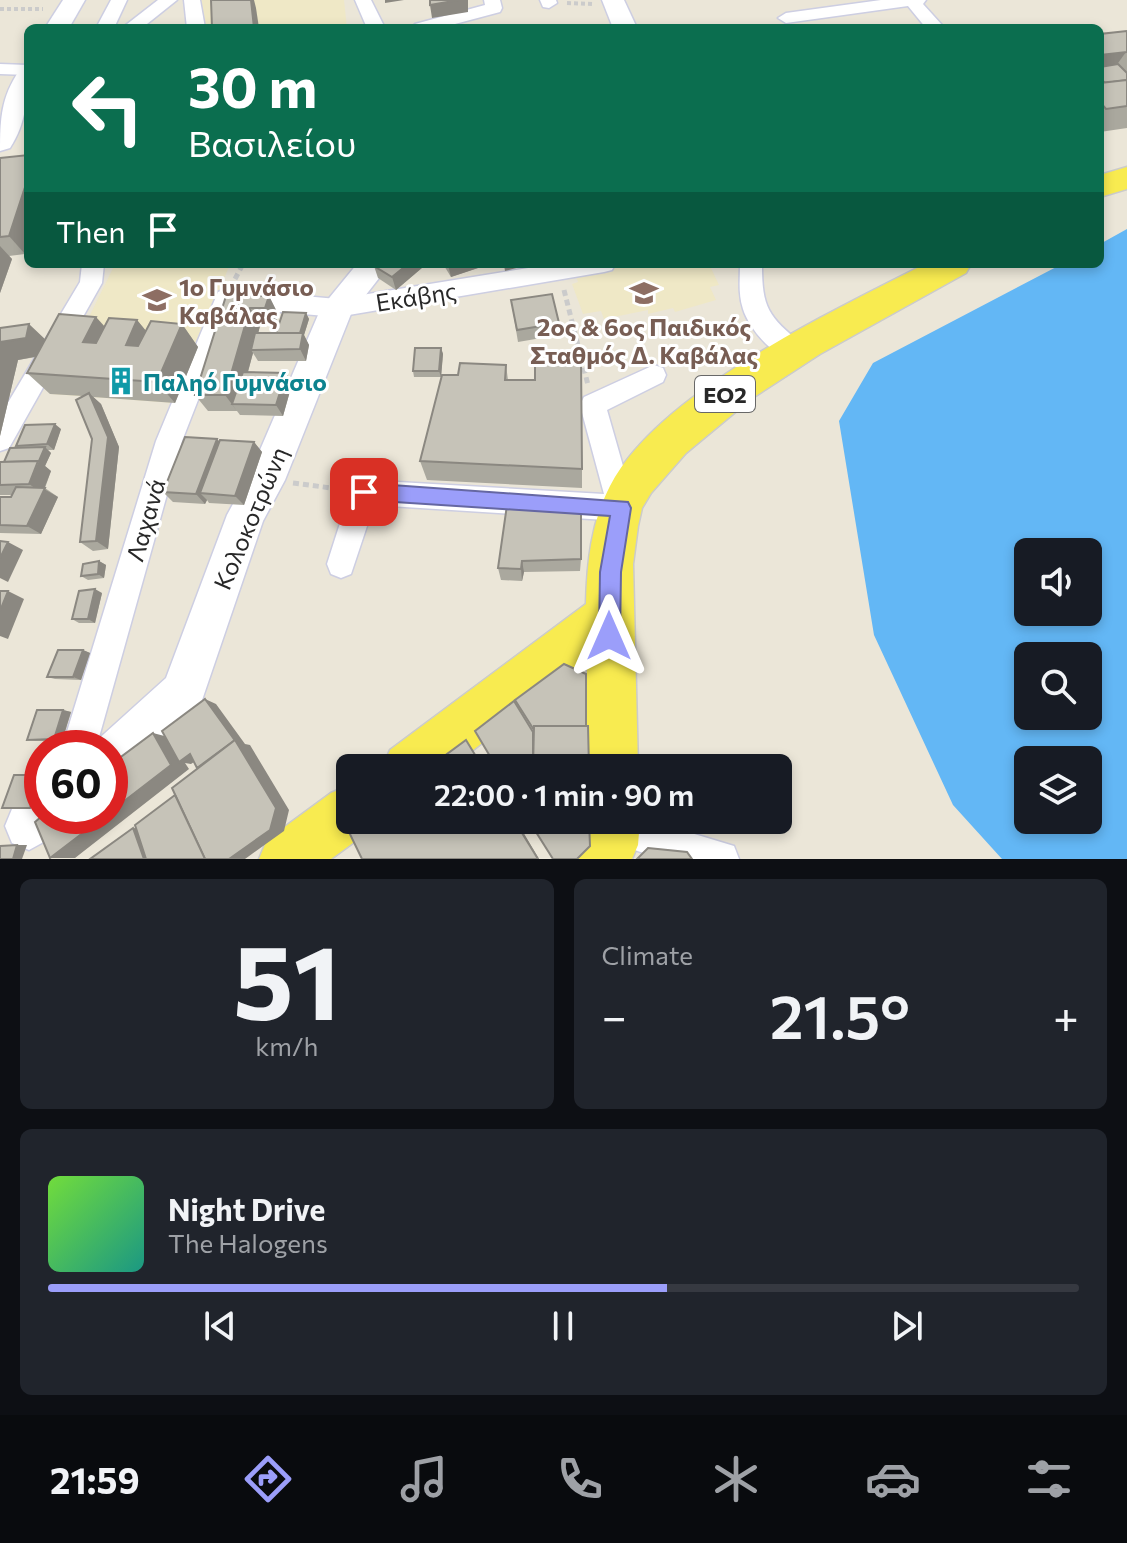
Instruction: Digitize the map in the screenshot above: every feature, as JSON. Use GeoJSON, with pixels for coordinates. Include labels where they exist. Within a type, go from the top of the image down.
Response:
{"type":"FeatureCollection","features":[{"type":"Feature","properties":{"kind":"main road"},"geometry":{"type":"LineString","coordinates":[[1104,185],[1127,178]]}},
{"type":"Feature","properties":{"kind":"main road","name":"ΕΟ2"},"geometry":{"type":"LineString","coordinates":[[612,754],[610,572],[621,508],[636,481],[684,429],[717,400],[793,351],[947,268]]}},
{"type":"Feature","properties":{"kind":"main road"},"geometry":{"type":"LineString","coordinates":[[426,754],[608,616]]}},
{"type":"Feature","properties":{"kind":"street"},"geometry":{"type":"LineString","coordinates":[[107,24],[119,0]]}},
{"type":"Feature","properties":{"kind":"street"},"geometry":{"type":"LineString","coordinates":[[136,24],[169,0]]}},
{"type":"Feature","properties":{"kind":"street"},"geometry":{"type":"LineString","coordinates":[[192,0],[195,24]]}},
{"type":"Feature","properties":{"kind":"street"},"geometry":{"type":"LineString","coordinates":[[363,0],[374,24]]}},
{"type":"Feature","properties":{"kind":"street"},"geometry":{"type":"LineString","coordinates":[[613,0],[623,24]]}},
{"type":"Feature","properties":{"kind":"street"},"geometry":{"type":"LineString","coordinates":[[779,0],[790,23],[913,0],[932,24]]}},
{"type":"Feature","properties":{"kind":"street"},"geometry":{"type":"LineString","coordinates":[[433,24],[493,4]]}},
{"type":"Feature","properties":{"kind":"street"},"geometry":{"type":"LineString","coordinates":[[0,69],[24,70]]}},
{"type":"Feature","properties":{"kind":"street"},"geometry":{"type":"LineString","coordinates":[[0,142],[24,85]]}},
{"type":"Feature","properties":{"kind":"street"},"geometry":{"type":"LineString","coordinates":[[0,440],[91,283],[93,268]]}},
{"type":"Feature","properties":{"kind":"street","name":"Κολοκοτρώνη"},"geometry":{"type":"LineString","coordinates":[[128,743],[183,693],[246,515],[266,480],[337,308],[372,268]]}},
{"type":"Feature","properties":{"kind":"street","name":"Εκάβης"},"geometry":{"type":"LineString","coordinates":[[226,298],[337,308],[557,268]]}},
{"type":"Feature","properties":{"kind":"street"},"geometry":{"type":"LineString","coordinates":[[751,268],[750,301],[758,319],[793,351]]}},
{"type":"Feature","properties":{"kind":"street","name":"Λαχανά"},"geometry":{"type":"LineString","coordinates":[[84,730],[169,441],[226,298]]}},
{"type":"Feature","properties":{"kind":"street"},"geometry":{"type":"LineString","coordinates":[[30,340],[60,336]]}},
{"type":"Feature","properties":{"kind":"street"},"geometry":{"type":"LineString","coordinates":[[341,564],[364,492],[621,508],[593,405],[654,375]]}},
{"type":"Feature","properties":{"kind":"street"},"geometry":{"type":"LineString","coordinates":[[610,835],[721,859]]}},
{"type":"Feature","properties":{"kind":"path"},"geometry":{"type":"LineString","coordinates":[[0,9],[67,12]]}},
{"type":"Feature","properties":{"kind":"path"},"geometry":{"type":"LineString","coordinates":[[557,268],[593,405]]}},
{"type":"Feature","properties":{"kind":"path"},"geometry":{"type":"LineString","coordinates":[[266,480],[364,492]]}},
{"type":"Feature","properties":{"kind":"shaded area"},"geometry":{"type":"Polygon","coordinates":[[[195,0],[344,0],[347,24],[198,24],[195,0]]]}},
{"type":"Feature","properties":{"kind":"shaded area","name":"1ο Γυμνάσιο Καβάλας"},"geometry":{"type":"Polygon","coordinates":[[[113,268],[228,268],[175,403],[51,394],[113,268]]]}},
{"type":"Feature","properties":{"kind":"shaded area","name":"2ος & 6ος Παιδικός Σταθμός Δ. Καβάλας"},"geometry":{"type":"Polygon","coordinates":[[[600,268],[711,268],[719,285],[710,287],[716,300],[675,312],[673,308],[648,314],[648,310],[604,319],[601,311],[583,314],[572,284],[578,282],[575,273],[600,268]]]}},
{"type":"Feature","properties":{"kind":"water"},"geometry":{"type":"Polygon","coordinates":[[[1127,229],[1127,859],[1002,859],[953,805],[874,635],[839,421],[873,363],[1054,268],[1104,268],[1104,242],[1127,229]]]}},
{"type":"Feature","properties":{"kind":"building"},"geometry":{"type":"Polygon","coordinates":[[[211,0],[251,0],[254,24],[212,24],[211,0]]]}},
{"type":"Feature","properties":{"kind":"building"},"geometry":{"type":"Polygon","coordinates":[[[430,0],[459,0],[430,5],[430,0]]]}},
{"type":"Feature","properties":{"kind":"building"},"geometry":{"type":"Polygon","coordinates":[[[1127,31],[1127,52],[1104,55],[1104,34],[1127,31]]]}},
{"type":"Feature","properties":{"kind":"building"},"geometry":{"type":"Polygon","coordinates":[[[1118,64],[1127,73],[1127,80],[1105,83],[1104,66],[1118,64]]]}},
{"type":"Feature","properties":{"kind":"building"},"geometry":{"type":"Polygon","coordinates":[[[1127,80],[1127,106],[1106,109],[1104,83],[1127,80]]]}},
{"type":"Feature","properties":{"kind":"building"},"geometry":{"type":"Polygon","coordinates":[[[24,155],[24,190],[9,236],[0,237],[0,158],[24,155]]]}},
{"type":"Feature","properties":{"kind":"building"},"geometry":{"type":"Polygon","coordinates":[[[377,268],[403,268],[392,277],[377,268]]]}},
{"type":"Feature","properties":{"kind":"building"},"geometry":{"type":"Polygon","coordinates":[[[552,294],[559,323],[517,330],[511,300],[552,294]]]}},
{"type":"Feature","properties":{"kind":"building"},"geometry":{"type":"Polygon","coordinates":[[[226,296],[269,296],[265,308],[250,308],[225,395],[195,395],[226,296]]]}},
{"type":"Feature","properties":{"kind":"building"},"geometry":{"type":"Polygon","coordinates":[[[283,312],[306,313],[300,333],[276,333],[283,312]]]}},
{"type":"Feature","properties":{"kind":"building"},"geometry":{"type":"Polygon","coordinates":[[[59,314],[96,317],[83,342],[96,343],[109,318],[137,320],[126,345],[138,346],[151,321],[182,324],[157,382],[27,373],[59,314]]]}},
{"type":"Feature","properties":{"kind":"building"},"geometry":{"type":"Polygon","coordinates":[[[29,324],[26,338],[0,342],[0,328],[29,324]]]}},
{"type":"Feature","properties":{"kind":"building"},"geometry":{"type":"Polygon","coordinates":[[[255,333],[303,333],[300,349],[251,350],[255,333]]]}},
{"type":"Feature","properties":{"kind":"building"},"geometry":{"type":"Polygon","coordinates":[[[415,348],[441,348],[439,371],[413,371],[415,348]]]}},
{"type":"Feature","properties":{"kind":"building"},"geometry":{"type":"Polygon","coordinates":[[[535,359],[581,359],[582,469],[420,461],[442,375],[458,375],[460,363],[506,365],[505,380],[535,380],[535,359]]]}},
{"type":"Feature","properties":{"kind":"building"},"geometry":{"type":"Polygon","coordinates":[[[243,372],[286,373],[276,405],[232,404],[243,372]]]}},
{"type":"Feature","properties":{"kind":"building"},"geometry":{"type":"Polygon","coordinates":[[[89,393],[108,437],[96,541],[80,542],[92,439],[76,400],[89,393]]]}},
{"type":"Feature","properties":{"kind":"building"},"geometry":{"type":"Polygon","coordinates":[[[55,424],[47,444],[16,446],[25,425],[55,424]]]}},
{"type":"Feature","properties":{"kind":"building"},"geometry":{"type":"Polygon","coordinates":[[[185,437],[217,439],[196,494],[163,492],[185,437]]]}},
{"type":"Feature","properties":{"kind":"building"},"geometry":{"type":"Polygon","coordinates":[[[220,440],[254,442],[235,496],[200,493],[220,440]]]}},
{"type":"Feature","properties":{"kind":"building"},"geometry":{"type":"Polygon","coordinates":[[[45,447],[39,461],[4,462],[10,448],[45,447]]]}},
{"type":"Feature","properties":{"kind":"building"},"geometry":{"type":"Polygon","coordinates":[[[38,461],[29,484],[0,485],[0,462],[38,461]]]}},
{"type":"Feature","properties":{"kind":"building"},"geometry":{"type":"Polygon","coordinates":[[[16,487],[45,488],[27,526],[0,525],[0,497],[11,497],[16,487]]]}},
{"type":"Feature","properties":{"kind":"building"},"geometry":{"type":"Polygon","coordinates":[[[508,498],[581,503],[581,559],[522,561],[521,569],[498,568],[508,498]]]}},
{"type":"Feature","properties":{"kind":"building"},"geometry":{"type":"Polygon","coordinates":[[[0,541],[8,542],[0,558],[0,541]]]}},
{"type":"Feature","properties":{"kind":"building"},"geometry":{"type":"Polygon","coordinates":[[[99,561],[98,574],[81,576],[83,564],[99,561]]]}},
{"type":"Feature","properties":{"kind":"building"},"geometry":{"type":"Polygon","coordinates":[[[95,589],[88,619],[72,619],[79,591],[95,589]]]}},
{"type":"Feature","properties":{"kind":"building"},"geometry":{"type":"Polygon","coordinates":[[[0,591],[8,591],[0,611],[0,591]]]}},
{"type":"Feature","properties":{"kind":"building"},"geometry":{"type":"Polygon","coordinates":[[[58,650],[83,650],[73,677],[47,677],[58,650]]]}},
{"type":"Feature","properties":{"kind":"building"},"geometry":{"type":"Polygon","coordinates":[[[564,664],[586,674],[586,726],[534,726],[534,730],[515,700],[564,664]]]}},
{"type":"Feature","properties":{"kind":"building"},"geometry":{"type":"Polygon","coordinates":[[[205,699],[235,740],[197,768],[190,754],[179,762],[162,731],[205,699]]]}},
{"type":"Feature","properties":{"kind":"building"},"geometry":{"type":"Polygon","coordinates":[[[514,701],[533,732],[533,754],[489,754],[475,731],[514,701]]]}},
{"type":"Feature","properties":{"kind":"building"},"geometry":{"type":"Polygon","coordinates":[[[37,710],[63,710],[57,730],[30,730],[37,710]]]}},
{"type":"Feature","properties":{"kind":"building"},"geometry":{"type":"Polygon","coordinates":[[[534,726],[588,726],[589,754],[533,754],[534,726]]]}},
{"type":"Feature","properties":{"kind":"building"},"geometry":{"type":"Polygon","coordinates":[[[153,733],[171,765],[128,798],[128,752],[153,733]]]}},
{"type":"Feature","properties":{"kind":"building"},"geometry":{"type":"Polygon","coordinates":[[[235,740],[276,808],[270,830],[229,859],[205,859],[172,788],[235,740]]]}},
{"type":"Feature","properties":{"kind":"building"},"geometry":{"type":"Polygon","coordinates":[[[466,740],[474,754],[447,754],[466,740]]]}},
{"type":"Feature","properties":{"kind":"building"},"geometry":{"type":"Polygon","coordinates":[[[14,775],[24,775],[24,808],[2,808],[14,775]]]}},
{"type":"Feature","properties":{"kind":"building"},"geometry":{"type":"Polygon","coordinates":[[[175,795],[205,859],[146,859],[135,825],[175,795]]]}},
{"type":"Feature","properties":{"kind":"building"},"geometry":{"type":"Polygon","coordinates":[[[133,828],[144,859],[90,859],[128,834],[133,828]]]}},
{"type":"Feature","properties":{"kind":"building"},"geometry":{"type":"Polygon","coordinates":[[[40,834],[81,834],[50,858],[40,834]]]}},
{"type":"Feature","properties":{"kind":"building"},"geometry":{"type":"Polygon","coordinates":[[[350,834],[523,834],[538,859],[362,859],[350,834]]]}},
{"type":"Feature","properties":{"kind":"building"},"geometry":{"type":"Polygon","coordinates":[[[537,834],[590,834],[590,846],[577,859],[553,859],[537,834]]]}},
{"type":"Feature","properties":{"kind":"building"},"geometry":{"type":"Polygon","coordinates":[[[17,845],[13,859],[0,859],[0,846],[17,845]]]}},
{"type":"Feature","properties":{"kind":"building"},"geometry":{"type":"Polygon","coordinates":[[[648,848],[687,852],[692,859],[637,859],[648,848]]]}},
{"type":"Feature","properties":{"kind":"place","name":"2ος & 6ος Παιδικός Σταθμός Δ. Καβάλας"},"geometry":{"type":"Point","coordinates":[644,293]}},
{"type":"Feature","properties":{"kind":"place","name":"1ο Γυμνάσιο Καβάλας"},"geometry":{"type":"Point","coordinates":[157,300]}},
{"type":"Feature","properties":{"kind":"place","name":"Παληό Γυμνάσιο"},"geometry":{"type":"Point","coordinates":[121,381]}},
{"type":"Feature","properties":{"kind":"route"},"geometry":{"type":"LineString","coordinates":[[364,492],[621,508],[610,572],[609,636]]}}]}
